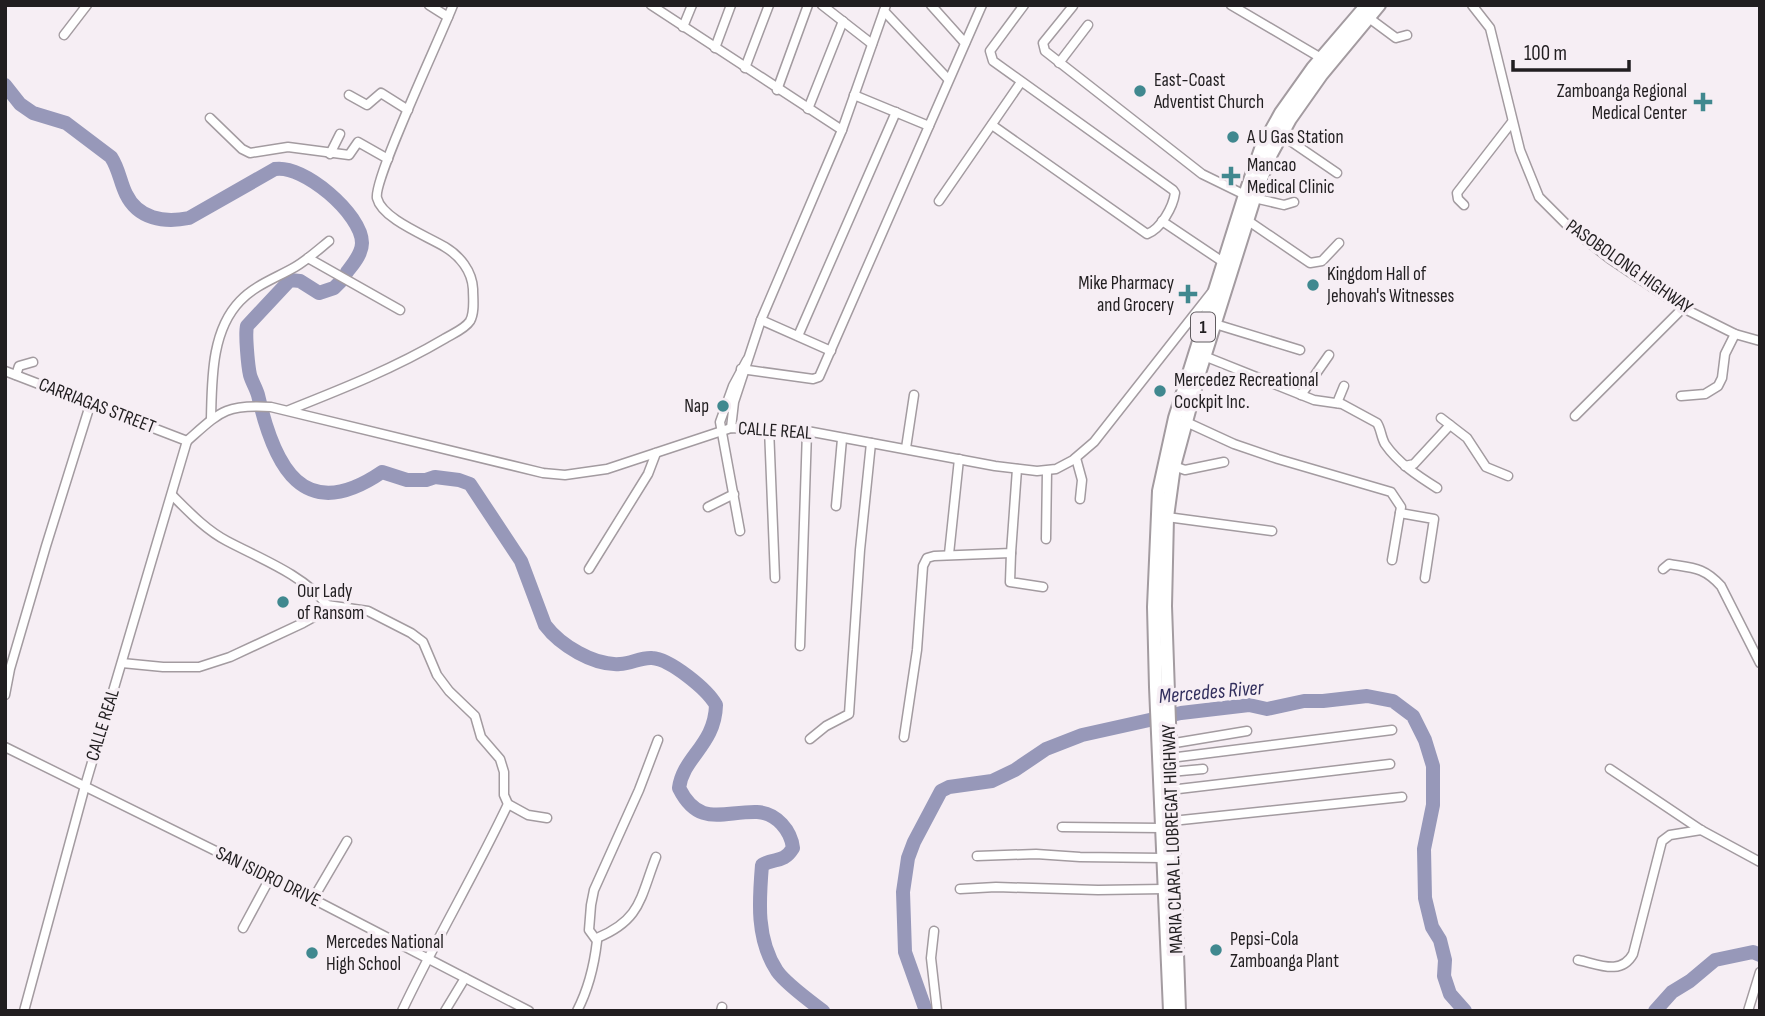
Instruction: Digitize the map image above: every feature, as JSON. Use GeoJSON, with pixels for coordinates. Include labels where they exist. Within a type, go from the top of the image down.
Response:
{"type":"FeatureCollection","features":[{"type":"Feature","properties":{"kind":"highway","name":"MARIA CLARA L. LOBREGAT HIGHWAY"},"geometry":{"type":"LineString","coordinates":[[1179,1011],[1166,824],[1162,687],[1154,607],[1159,491],[1175,418],[1214,290],[1271,130],[1321,58],[1368,11],[1379,5]]}},
{"type":"Feature","properties":{"kind":"highway","name":"MARIA CLARA L. LOBREGAT HIGHWAY"},"geometry":{"type":"LineString","coordinates":[[1162,687],[1167,517],[1174,466],[1184,421],[1247,220],[1249,197],[1280,134],[1368,11]]}},
{"type":"Feature","properties":{"kind":"highway","name":"MARIA CLARA L. LOBREGAT HIGHWAY"},"geometry":{"type":"LineString","coordinates":[[1165,740],[1170,758],[1170,772],[1165,790]]}},
{"type":"Feature","properties":{"kind":"highway","name":"MARIA CLARA L. LOBREGAT HIGHWAY"},"geometry":{"type":"LineString","coordinates":[[1166,824],[1163,858],[1170,1011]]}},
{"type":"Feature","properties":{"kind":"street"},"geometry":{"type":"LineString","coordinates":[[64,35],[87,5]]}},
{"type":"Feature","properties":{"kind":"street"},"geometry":{"type":"LineString","coordinates":[[429,5],[448,17]]}},
{"type":"Feature","properties":{"kind":"street"},"geometry":{"type":"LineString","coordinates":[[288,411],[411,359],[457,332],[471,319],[472,283],[462,261],[448,249],[399,222],[382,208],[377,200],[377,191],[388,159],[453,5]]}},
{"type":"Feature","properties":{"kind":"street"},"geometry":{"type":"LineString","coordinates":[[651,5],[842,130]]}},
{"type":"Feature","properties":{"kind":"street"},"geometry":{"type":"LineString","coordinates":[[683,27],[692,5]]}},
{"type":"Feature","properties":{"kind":"street"},"geometry":{"type":"LineString","coordinates":[[715,48],[731,5]]}},
{"type":"Feature","properties":{"kind":"street"},"geometry":{"type":"LineString","coordinates":[[745,68],[769,5]]}},
{"type":"Feature","properties":{"kind":"street"},"geometry":{"type":"LineString","coordinates":[[778,90],[808,5]]}},
{"type":"Feature","properties":{"kind":"street"},"geometry":{"type":"LineString","coordinates":[[822,5],[872,44]]}},
{"type":"Feature","properties":{"kind":"street"},"geometry":{"type":"LineString","coordinates":[[931,5],[965,43]]}},
{"type":"Feature","properties":{"kind":"street"},"geometry":{"type":"LineString","coordinates":[[992,125],[1142,232],[1150,233],[1162,221],[1175,197],[1173,190],[993,61],[989,55],[990,51],[1024,5]]}},
{"type":"Feature","properties":{"kind":"street"},"geometry":{"type":"LineString","coordinates":[[1231,5],[1321,58]]}},
{"type":"Feature","properties":{"kind":"street","name":"PASOBOLONG HIGHWAY"},"geometry":{"type":"LineString","coordinates":[[1472,5],[1490,28],[1512,122],[1539,197],[1610,259],[1684,308],[1735,334],[1760,341]]}},
{"type":"Feature","properties":{"kind":"street"},"geometry":{"type":"LineString","coordinates":[[745,366],[817,379],[981,6]]}},
{"type":"Feature","properties":{"kind":"street"},"geometry":{"type":"LineString","coordinates":[[1073,6],[1042,46],[1045,51],[1202,174],[1249,197],[1284,205],[1294,202]]}},
{"type":"Feature","properties":{"kind":"street"},"geometry":{"type":"LineString","coordinates":[[740,531],[720,422],[842,130],[885,8],[948,79]]}},
{"type":"Feature","properties":{"kind":"street"},"geometry":{"type":"LineString","coordinates":[[1368,11],[1396,38],[1407,35]]}},
{"type":"Feature","properties":{"kind":"street"},"geometry":{"type":"LineString","coordinates":[[808,109],[843,21]]}},
{"type":"Feature","properties":{"kind":"street"},"geometry":{"type":"LineString","coordinates":[[1059,63],[1088,25]]}},
{"type":"Feature","properties":{"kind":"street"},"geometry":{"type":"LineString","coordinates":[[939,201],[1021,82]]}},
{"type":"Feature","properties":{"kind":"street"},"geometry":{"type":"LineString","coordinates":[[349,94],[366,105],[381,93],[408,110]]}},
{"type":"Feature","properties":{"kind":"street"},"geometry":{"type":"LineString","coordinates":[[854,94],[929,126]]}},
{"type":"Feature","properties":{"kind":"street"},"geometry":{"type":"LineString","coordinates":[[798,336],[896,112]]}},
{"type":"Feature","properties":{"kind":"street"},"geometry":{"type":"LineString","coordinates":[[210,118],[242,149],[250,153],[288,147],[349,155],[358,142],[388,159]]}},
{"type":"Feature","properties":{"kind":"street"},"geometry":{"type":"LineString","coordinates":[[1464,205],[1458,199],[1457,193],[1512,122]]}},
{"type":"Feature","properties":{"kind":"street"},"geometry":{"type":"LineString","coordinates":[[330,154],[340,134]]}},
{"type":"Feature","properties":{"kind":"street"},"geometry":{"type":"LineString","coordinates":[[1280,134],[1337,173]]}},
{"type":"Feature","properties":{"kind":"street"},"geometry":{"type":"LineString","coordinates":[[1247,220],[1310,263],[1322,261],[1339,243]]}},
{"type":"Feature","properties":{"kind":"street"},"geometry":{"type":"LineString","coordinates":[[1162,221],[1223,262]]}},
{"type":"Feature","properties":{"kind":"street"},"geometry":{"type":"LineString","coordinates":[[187,441],[211,419],[212,382],[220,335],[234,308],[256,288],[309,258],[329,241]]}},
{"type":"Feature","properties":{"kind":"street"},"geometry":{"type":"LineString","coordinates":[[309,258],[400,310]]}},
{"type":"Feature","properties":{"kind":"street","name":"CALLE REAL"},"geometry":{"type":"LineString","coordinates":[[211,419],[226,409],[247,405],[271,407],[543,473],[580,474],[607,469],[731,428],[807,431],[1017,470],[1047,471],[1066,465],[1094,442],[1214,290],[1228,280]]}},
{"type":"Feature","properties":{"kind":"street"},"geometry":{"type":"LineString","coordinates":[[1575,416],[1684,308]]}},
{"type":"Feature","properties":{"kind":"street"},"geometry":{"type":"LineString","coordinates":[[761,320],[831,351]]}},
{"type":"Feature","properties":{"kind":"street"},"geometry":{"type":"LineString","coordinates":[[1215,324],[1300,349]]}},
{"type":"Feature","properties":{"kind":"street"},"geometry":{"type":"LineString","coordinates":[[1681,396],[1705,394],[1718,386],[1723,378],[1725,354],[1735,334]]}},
{"type":"Feature","properties":{"kind":"street"},"geometry":{"type":"LineString","coordinates":[[1301,395],[1329,355]]}},
{"type":"Feature","properties":{"kind":"street"},"geometry":{"type":"LineString","coordinates":[[1204,356],[1314,400],[1337,403],[1377,423],[1385,444],[1405,466],[1437,488]]}},
{"type":"Feature","properties":{"kind":"street"},"geometry":{"type":"LineString","coordinates":[[16,375],[19,366],[33,362]]}},
{"type":"Feature","properties":{"kind":"street","name":"CARRIAGAS STREET"},"geometry":{"type":"LineString","coordinates":[[5,371],[187,441]]}},
{"type":"Feature","properties":{"kind":"street"},"geometry":{"type":"LineString","coordinates":[[1337,403],[1344,386]]}},
{"type":"Feature","properties":{"kind":"street"},"geometry":{"type":"LineString","coordinates":[[906,448],[915,395]]}},
{"type":"Feature","properties":{"kind":"street"},"geometry":{"type":"LineString","coordinates":[[5,695],[46,546],[91,402]]}},
{"type":"Feature","properties":{"kind":"street"},"geometry":{"type":"LineString","coordinates":[[730,403],[731,428]]}},
{"type":"Feature","properties":{"kind":"street"},"geometry":{"type":"LineString","coordinates":[[1441,418],[1467,438],[1486,467],[1508,476]]}},
{"type":"Feature","properties":{"kind":"street"},"geometry":{"type":"LineString","coordinates":[[1184,421],[1234,444],[1391,492],[1401,506],[1392,560]]}},
{"type":"Feature","properties":{"kind":"street"},"geometry":{"type":"LineString","coordinates":[[1405,466],[1411,466],[1419,460],[1450,425]]}},
{"type":"Feature","properties":{"kind":"street"},"geometry":{"type":"LineString","coordinates":[[769,428],[775,578]]}},
{"type":"Feature","properties":{"kind":"street"},"geometry":{"type":"LineString","coordinates":[[800,646],[807,431]]}},
{"type":"Feature","properties":{"kind":"street"},"geometry":{"type":"LineString","coordinates":[[836,506],[842,439]]}},
{"type":"Feature","properties":{"kind":"street","name":"CALLE REAL"},"geometry":{"type":"LineString","coordinates":[[24,1011],[85,786],[173,496],[187,441]]}},
{"type":"Feature","properties":{"kind":"street"},"geometry":{"type":"LineString","coordinates":[[810,740],[826,726],[849,714],[860,551],[872,443]]}},
{"type":"Feature","properties":{"kind":"street"},"geometry":{"type":"LineString","coordinates":[[589,569],[648,474],[656,453]]}},
{"type":"Feature","properties":{"kind":"street"},"geometry":{"type":"LineString","coordinates":[[1076,458],[1082,480],[1080,499]]}},
{"type":"Feature","properties":{"kind":"street"},"geometry":{"type":"LineString","coordinates":[[949,554],[959,459]]}},
{"type":"Feature","properties":{"kind":"street"},"geometry":{"type":"LineString","coordinates":[[1174,466],[1185,470],[1224,462]]}},
{"type":"Feature","properties":{"kind":"street"},"geometry":{"type":"LineString","coordinates":[[1017,470],[1011,583],[1043,587]]}},
{"type":"Feature","properties":{"kind":"street"},"geometry":{"type":"LineString","coordinates":[[1046,539],[1047,471]]}},
{"type":"Feature","properties":{"kind":"street"},"geometry":{"type":"LineString","coordinates":[[708,506],[734,495]]}},
{"type":"Feature","properties":{"kind":"street"},"geometry":{"type":"LineString","coordinates":[[173,496],[224,540],[295,578],[327,605],[368,611],[423,642],[437,675],[475,716],[481,737],[500,759],[504,772],[504,795],[509,804],[528,815],[547,818]]}},
{"type":"Feature","properties":{"kind":"street"},"geometry":{"type":"LineString","coordinates":[[1400,513],[1434,519],[1424,578]]}},
{"type":"Feature","properties":{"kind":"street"},"geometry":{"type":"LineString","coordinates":[[1167,517],[1272,531]]}},
{"type":"Feature","properties":{"kind":"street"},"geometry":{"type":"LineString","coordinates":[[904,737],[917,650],[923,566],[927,558],[949,554],[1011,553]]}},
{"type":"Feature","properties":{"kind":"street"},"geometry":{"type":"LineString","coordinates":[[1663,569],[1669,564],[1705,570],[1713,576],[1721,586],[1760,663]]}},
{"type":"Feature","properties":{"kind":"street"},"geometry":{"type":"LineString","coordinates":[[121,663],[199,667],[230,657],[303,623],[323,612],[327,605]]}},
{"type":"Feature","properties":{"kind":"street"},"geometry":{"type":"LineString","coordinates":[[1170,758],[1392,730]]}},
{"type":"Feature","properties":{"kind":"street"},"geometry":{"type":"LineString","coordinates":[[1165,740],[1247,731]]}},
{"type":"Feature","properties":{"kind":"street"},"geometry":{"type":"LineString","coordinates":[[597,938],[589,930],[594,890],[639,790],[658,740]]}},
{"type":"Feature","properties":{"kind":"street","name":"SAN ISIDRO DRIVE"},"geometry":{"type":"LineString","coordinates":[[5,747],[313,899],[529,1011]]}},
{"type":"Feature","properties":{"kind":"street"},"geometry":{"type":"LineString","coordinates":[[1165,790],[1390,764]]}},
{"type":"Feature","properties":{"kind":"street"},"geometry":{"type":"LineString","coordinates":[[1170,772],[1203,769]]}},
{"type":"Feature","properties":{"kind":"street"},"geometry":{"type":"LineString","coordinates":[[1611,769],[1701,830],[1760,862]]}},
{"type":"Feature","properties":{"kind":"street"},"geometry":{"type":"LineString","coordinates":[[1062,827],[1166,824],[1402,797]]}},
{"type":"Feature","properties":{"kind":"street"},"geometry":{"type":"LineString","coordinates":[[402,1011],[427,958],[509,804]]}},
{"type":"Feature","properties":{"kind":"street"},"geometry":{"type":"LineString","coordinates":[[1578,960],[1613,968],[1626,964],[1633,954],[1662,841],[1670,835],[1701,830]]}},
{"type":"Feature","properties":{"kind":"street"},"geometry":{"type":"LineString","coordinates":[[313,899],[347,841]]}},
{"type":"Feature","properties":{"kind":"street"},"geometry":{"type":"LineString","coordinates":[[977,856],[1036,854],[1163,858]]}},
{"type":"Feature","properties":{"kind":"street"},"geometry":{"type":"LineString","coordinates":[[597,938],[614,931],[629,919],[656,857]]}},
{"type":"Feature","properties":{"kind":"street"},"geometry":{"type":"LineString","coordinates":[[243,928],[270,878]]}},
{"type":"Feature","properties":{"kind":"street"},"geometry":{"type":"LineString","coordinates":[[960,889],[1164,889]]}},
{"type":"Feature","properties":{"kind":"street"},"geometry":{"type":"LineString","coordinates":[[934,931],[931,958],[937,1011]]}},
{"type":"Feature","properties":{"kind":"street"},"geometry":{"type":"LineString","coordinates":[[577,1011],[590,983],[597,938]]}},
{"type":"Feature","properties":{"kind":"street"},"geometry":{"type":"LineString","coordinates":[[1748,1011],[1760,972]]}},
{"type":"Feature","properties":{"kind":"street"},"geometry":{"type":"LineString","coordinates":[[445,1011],[465,978]]}},
{"type":"Feature","properties":{"kind":"waterway","name":"Mercedes River"},"geometry":{"type":"LineString","coordinates":[[5,85],[20,104],[33,113],[66,123],[111,157],[131,202],[137,209],[153,217],[170,220],[189,218],[275,169],[300,174],[329,193],[352,218],[359,231],[362,243],[360,251],[347,272]]}},
{"type":"Feature","properties":{"kind":"waterway","name":"Mercedes River"},"geometry":{"type":"LineString","coordinates":[[341,281],[334,288],[319,293],[300,281],[290,280],[247,326],[250,375],[273,445],[283,465],[296,480],[312,490],[332,493],[355,487],[382,472],[407,480],[435,477],[470,484],[521,561],[545,625],[559,640],[578,653],[599,662],[624,664],[648,658],[660,660],[678,669],[705,691],[716,705],[714,719],[705,741],[686,768],[679,788],[687,800],[704,813],[764,813],[777,819],[786,829],[793,848],[782,858],[762,865],[762,933],[770,959],[777,971],[792,987],[823,1011]]}},
{"type":"Feature","properties":{"kind":"waterway","name":"Mercedes River"},"geometry":{"type":"LineString","coordinates":[[926,1011],[905,952],[903,892],[908,858],[914,842],[941,791],[949,787],[992,781],[1015,770],[1046,749],[1082,735],[1181,713],[1249,705],[1267,709],[1304,701],[1367,696],[1393,701],[1413,716],[1425,740],[1433,766],[1433,805],[1424,849],[1425,898],[1432,927],[1440,940],[1445,960],[1444,976],[1450,994],[1465,1011]]}},
{"type":"Feature","properties":{"kind":"waterway","name":"Mercedes River"},"geometry":{"type":"LineString","coordinates":[[1655,1011],[1672,992],[1715,960],[1753,952],[1760,955]]}},
{"type":"Feature","properties":{"kind":"place","name":"East-Coast Adventist Church"},"geometry":{"type":"Point","coordinates":[1140,91]}},
{"type":"Feature","properties":{"kind":"place","name":"Zamboanga Regional Medical Center"},"geometry":{"type":"Point","coordinates":[1703,102]}},
{"type":"Feature","properties":{"kind":"place","name":"A U Gas Station"},"geometry":{"type":"Point","coordinates":[1233,137]}},
{"type":"Feature","properties":{"kind":"place","name":"Mancao Medical Clinic"},"geometry":{"type":"Point","coordinates":[1231,176]}},
{"type":"Feature","properties":{"kind":"place","name":"Kingdom Hall of Jehovah's Witnesses"},"geometry":{"type":"Point","coordinates":[1313,285]}},
{"type":"Feature","properties":{"kind":"place","name":"Mike Pharmacy and Grocery"},"geometry":{"type":"Point","coordinates":[1188,294]}},
{"type":"Feature","properties":{"kind":"place","name":"Mercedez Recreational Cockpit Inc."},"geometry":{"type":"Point","coordinates":[1160,391]}},
{"type":"Feature","properties":{"kind":"place","name":"Nap"},"geometry":{"type":"Point","coordinates":[723,406]}},
{"type":"Feature","properties":{"kind":"place","name":"Our Lady of Ransom"},"geometry":{"type":"Point","coordinates":[283,602]}},
{"type":"Feature","properties":{"kind":"place","name":"Pepsi-Cola Zamboanga Plant"},"geometry":{"type":"Point","coordinates":[1216,950]}},
{"type":"Feature","properties":{"kind":"place","name":"Mercedes National High School"},"geometry":{"type":"Point","coordinates":[312,953]}}]}
